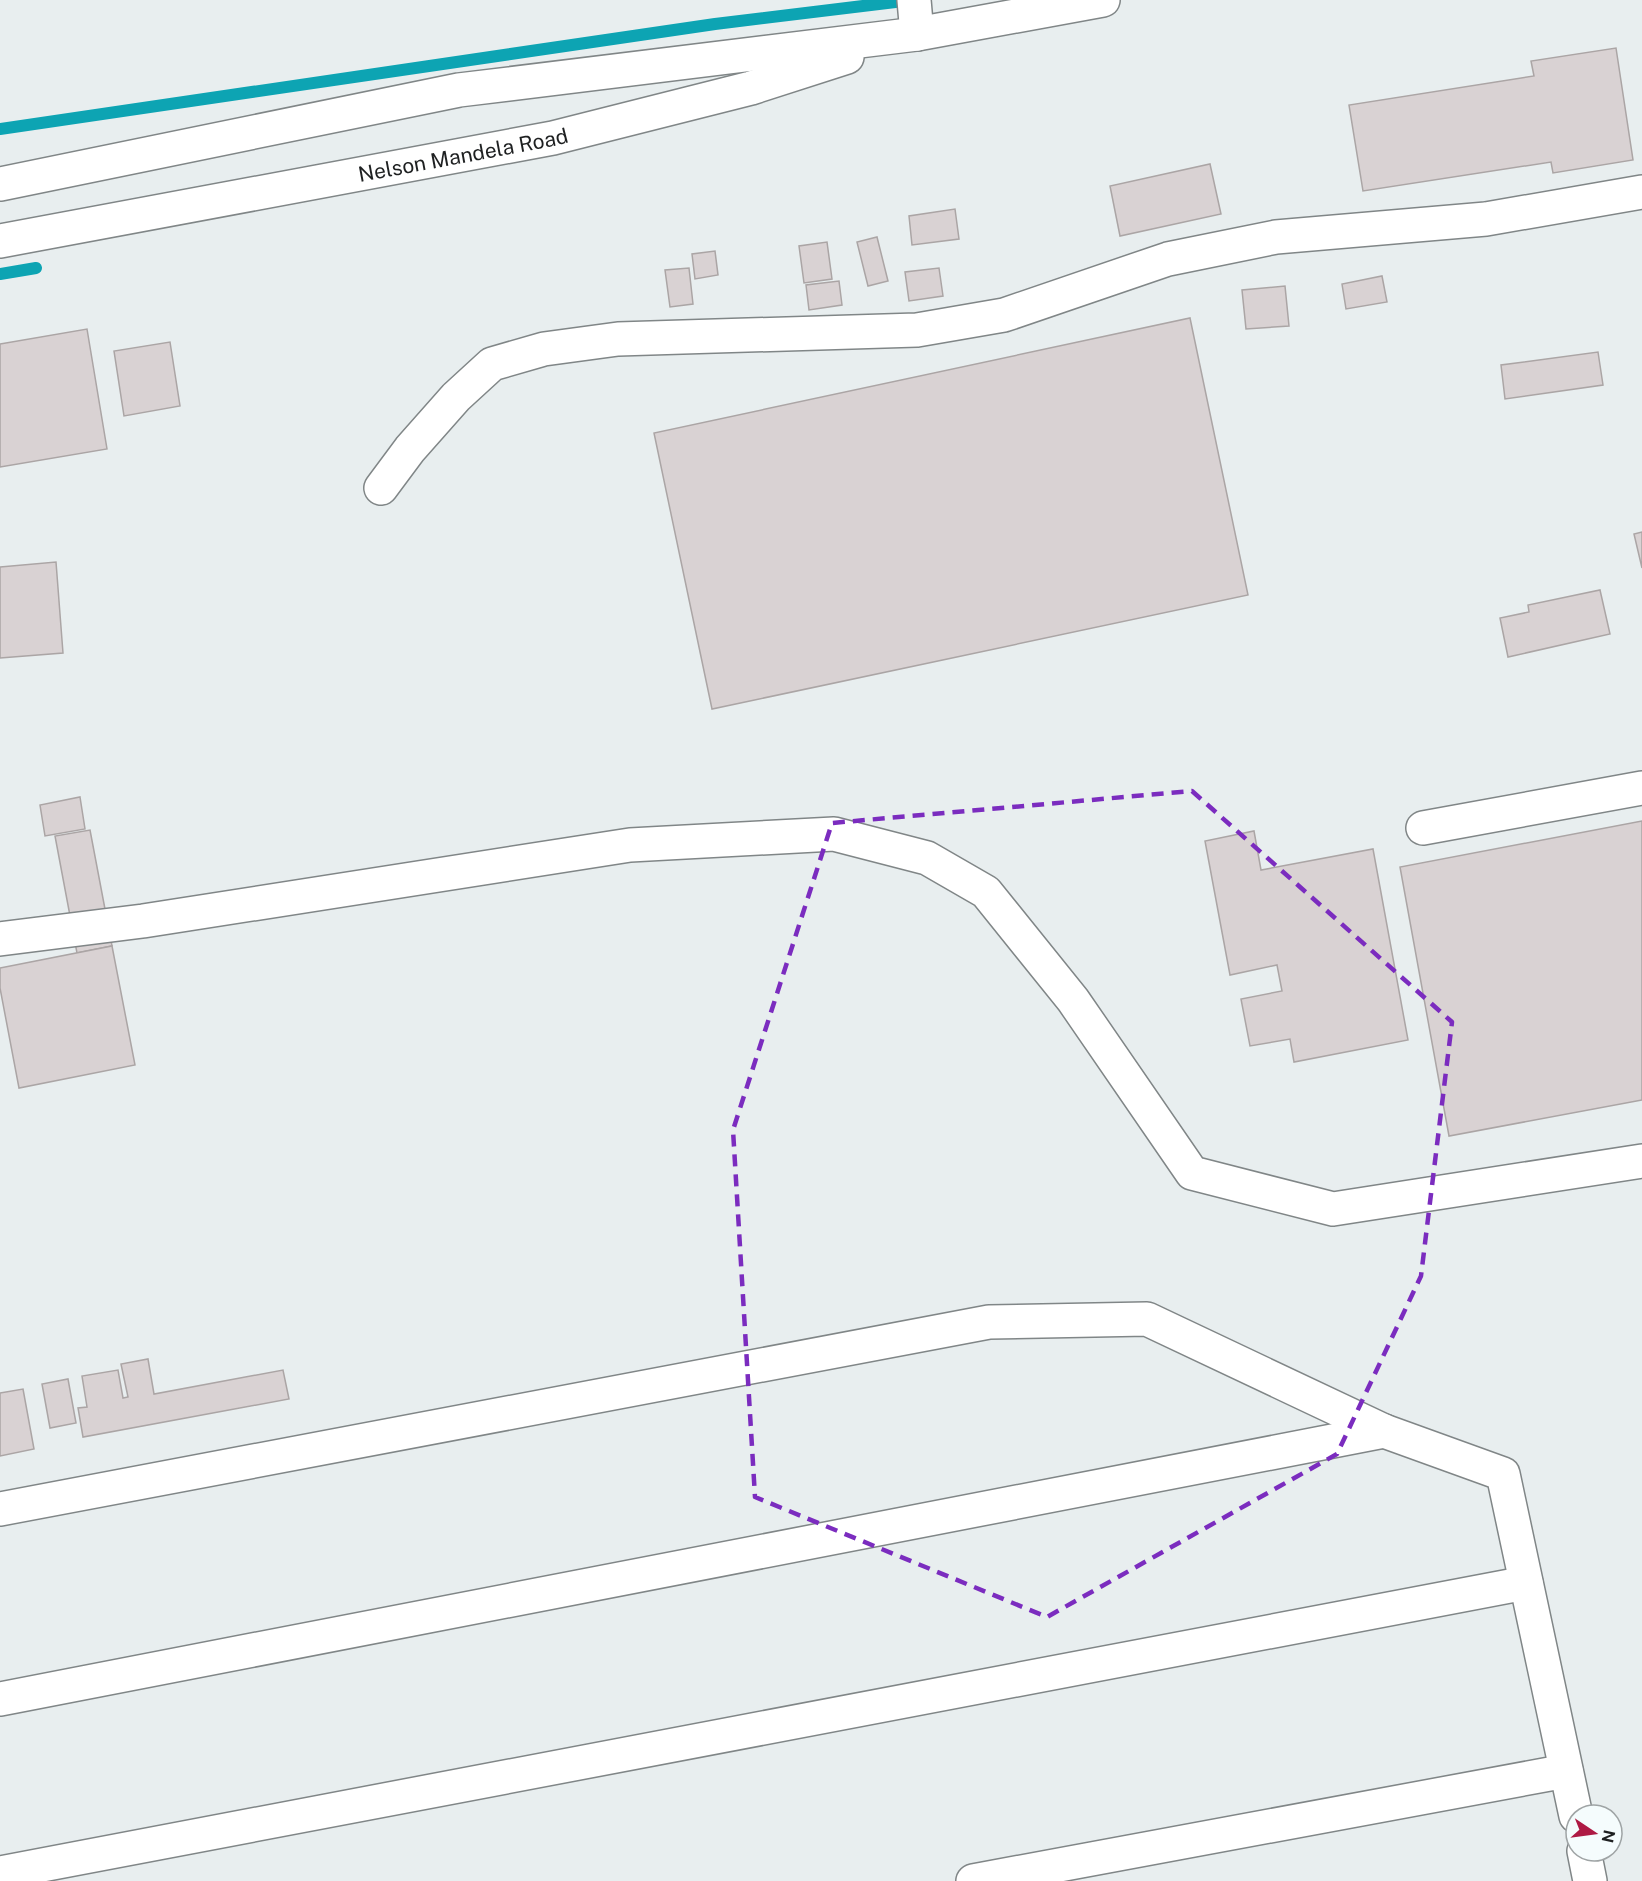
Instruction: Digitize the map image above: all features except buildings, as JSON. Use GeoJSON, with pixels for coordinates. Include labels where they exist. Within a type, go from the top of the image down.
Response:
{"type":"FeatureCollection","features":[{"type":"Feature","properties":{"kind":"main road"},"geometry":{"type":"LineString","coordinates":[[914,0],[917,34]]}},
{"type":"Feature","properties":{"kind":"main road","name":"Nelson Mandela Road"},"geometry":{"type":"LineString","coordinates":[[0,184],[459,90],[917,34],[1103,0]]}},
{"type":"Feature","properties":{"kind":"main road","name":"Nelson Mandela Road"},"geometry":{"type":"LineString","coordinates":[[0,241],[553,138],[751,88],[917,34]]}},
{"type":"Feature","properties":{"kind":"main road"},"geometry":{"type":"LineString","coordinates":[[381,488],[410,449],[456,397],[492,364],[544,349],[618,339],[916,330],[1004,315],[1168,259],[1276,237],[1486,219],[1642,192]]}},
{"type":"Feature","properties":{"kind":"main road"},"geometry":{"type":"LineString","coordinates":[[1423,828],[1642,788]]}},
{"type":"Feature","properties":{"kind":"main road"},"geometry":{"type":"LineString","coordinates":[[0,939],[143,921],[630,845],[834,834],[927,858],[986,892],[1073,1000],[1192,1173],[1333,1209],[1642,1161]]}},
{"type":"Feature","properties":{"kind":"main road"},"geometry":{"type":"LineString","coordinates":[[0,1509],[989,1323],[1147,1319],[1384,1431],[1503,1474],[1573,1803]]}},
{"type":"Feature","properties":{"kind":"main road"},"geometry":{"type":"LineString","coordinates":[[0,1699],[1384,1431]]}},
{"type":"Feature","properties":{"kind":"main road"},"geometry":{"type":"LineString","coordinates":[[0,1873],[1527,1583]]}},
{"type":"Feature","properties":{"kind":"main road"},"geometry":{"type":"LineString","coordinates":[[973,1881],[1566,1771]]}},
{"type":"Feature","properties":{"kind":"main road"},"geometry":{"type":"LineString","coordinates":[[1586,1863],[1590,1881]]}},
{"type":"Feature","properties":{"kind":"highlighted area"},"geometry":{"type":"Polygon","coordinates":[[[1192,791],[1452,1022],[1421,1276],[1337,1454],[1047,1617],[755,1497],[733,1130],[832,823],[1192,791]]]}},
{"type":"Feature","properties":{"kind":"waterway"},"geometry":{"type":"LineString","coordinates":[[0,129],[715,24],[912,0]]}},
{"type":"Feature","properties":{"kind":"waterway"},"geometry":{"type":"LineString","coordinates":[[0,274],[36,268]]}}]}
